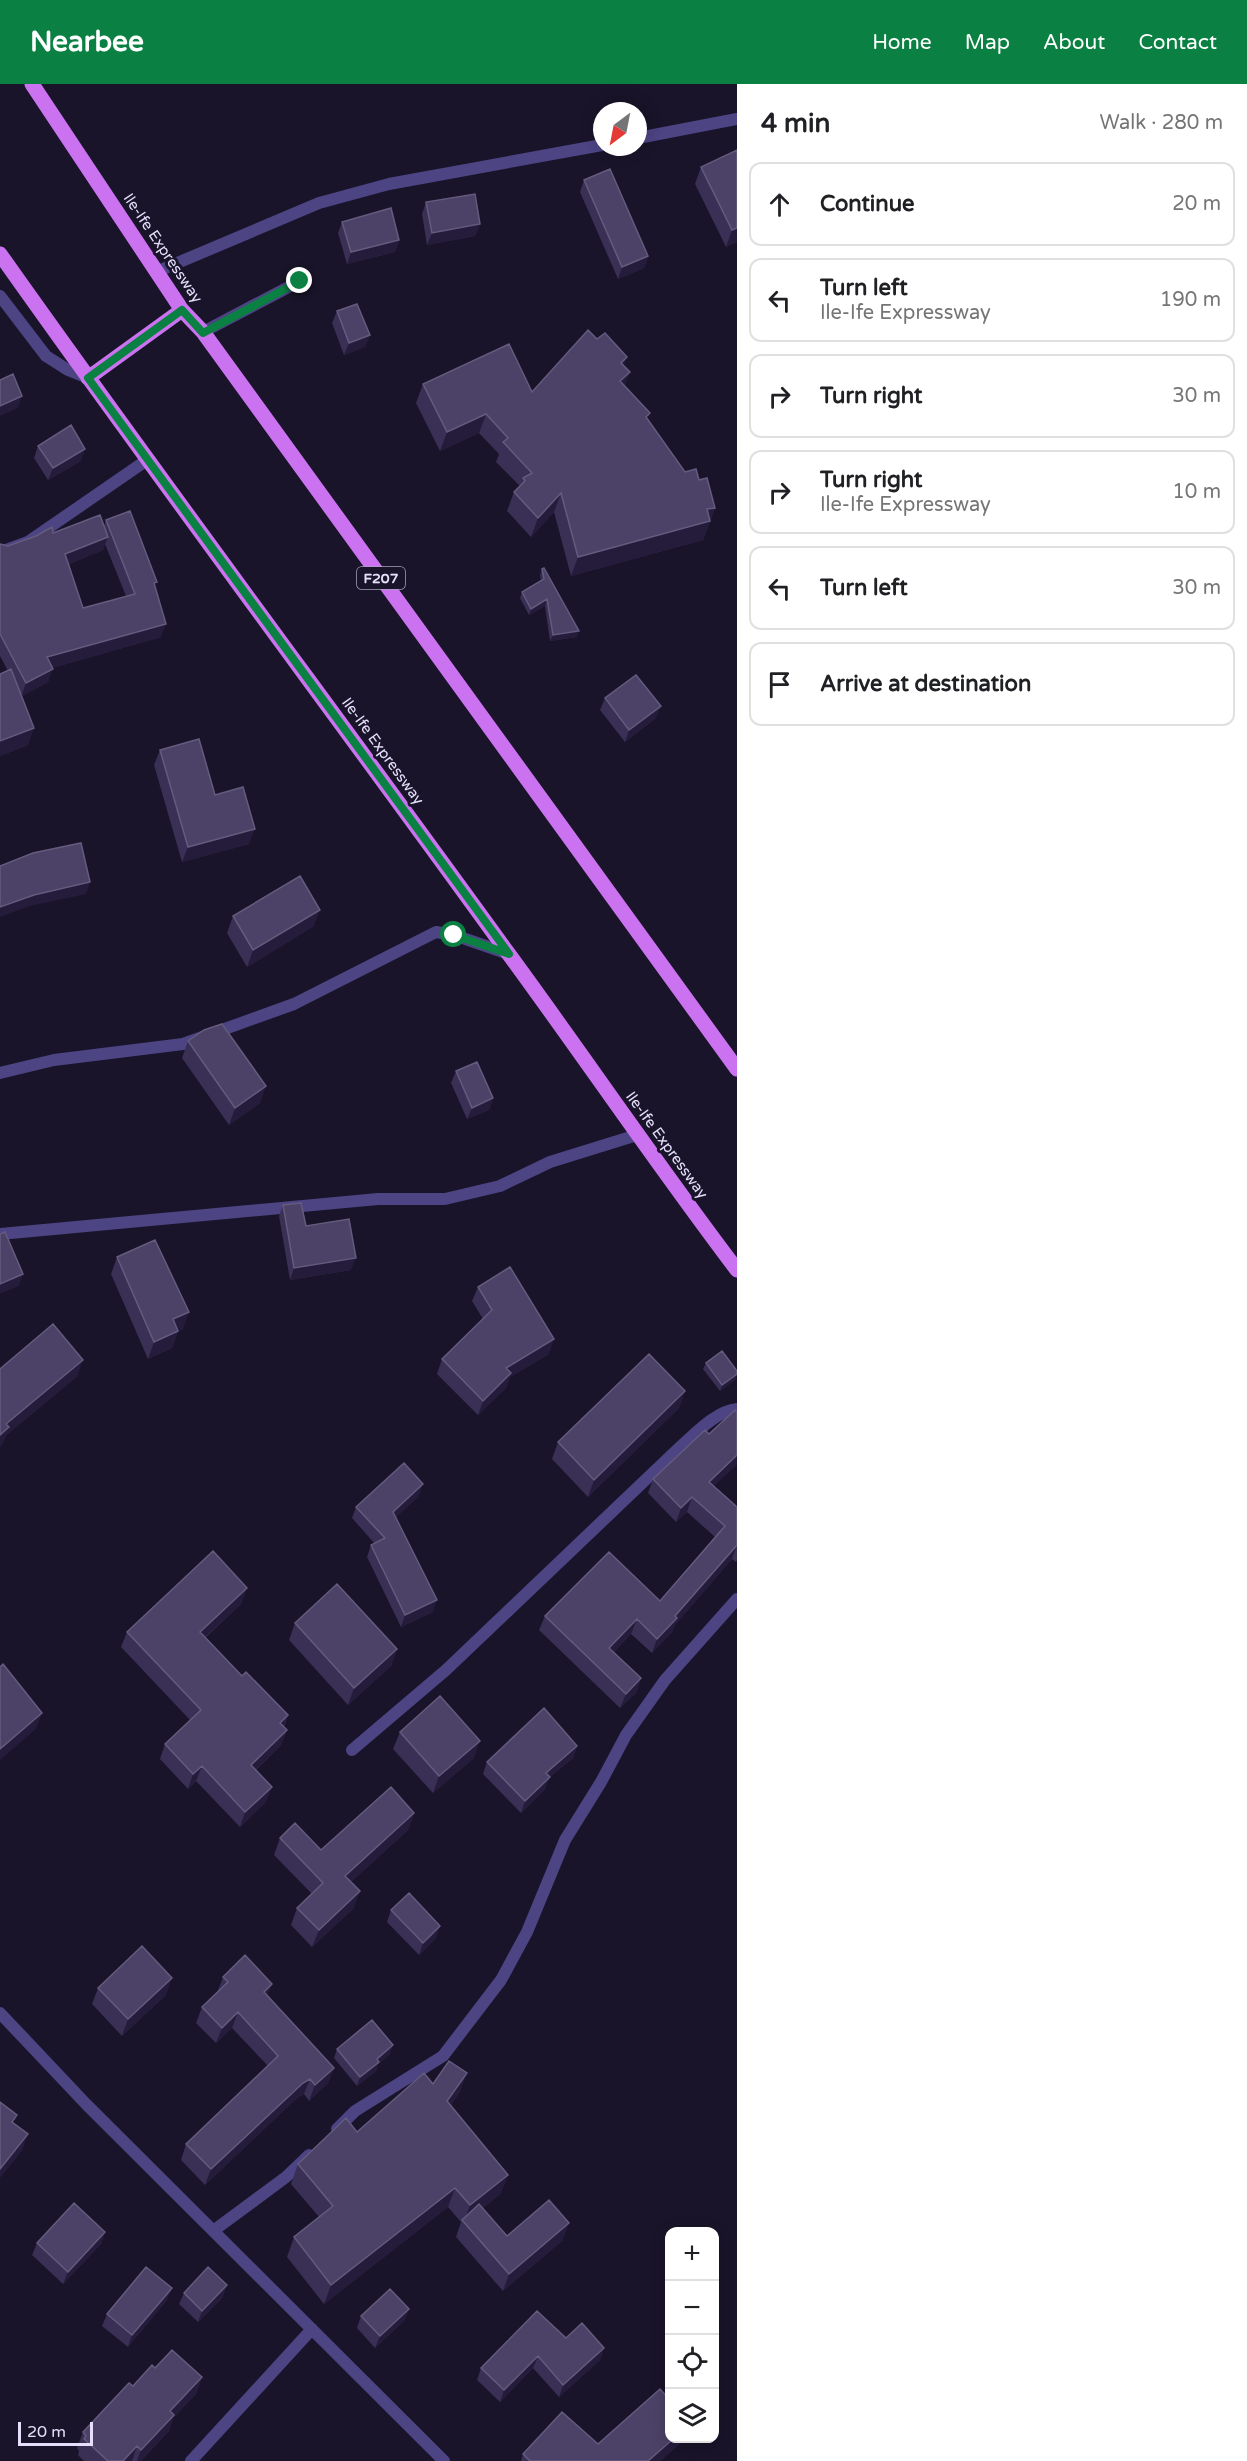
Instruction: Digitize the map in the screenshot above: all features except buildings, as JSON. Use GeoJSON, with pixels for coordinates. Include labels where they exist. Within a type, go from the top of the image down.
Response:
{"type":"FeatureCollection","features":[{"type":"Feature","properties":{"kind":"main road","name":"Ile-Ife Expressway"},"geometry":{"type":"LineString","coordinates":[[32,84],[182,310],[203,333],[737,1069]]}},
{"type":"Feature","properties":{"kind":"main road","name":"Ile-Ife Expressway"},"geometry":{"type":"LineString","coordinates":[[0,254],[147,460],[737,1270]]}},
{"type":"Feature","properties":{"kind":"main road"},"geometry":{"type":"LineString","coordinates":[[88,378],[182,310]]}},
{"type":"Feature","properties":{"kind":"street"},"geometry":{"type":"LineString","coordinates":[[647,136],[737,119]]}},
{"type":"Feature","properties":{"kind":"street"},"geometry":{"type":"LineString","coordinates":[[156,272],[320,203],[389,184],[593,147]]}},
{"type":"Feature","properties":{"kind":"street"},"geometry":{"type":"LineString","coordinates":[[203,333],[300,281]]}},
{"type":"Feature","properties":{"kind":"street"},"geometry":{"type":"LineString","coordinates":[[0,296],[46,356],[68,370],[88,378]]}},
{"type":"Feature","properties":{"kind":"street"},"geometry":{"type":"LineString","coordinates":[[0,552],[28,542],[147,460]]}},
{"type":"Feature","properties":{"kind":"street"},"geometry":{"type":"LineString","coordinates":[[0,1073],[54,1060],[183,1044],[294,1004],[436,932],[454,935],[509,954]]}},
{"type":"Feature","properties":{"kind":"street"},"geometry":{"type":"LineString","coordinates":[[0,1234],[378,1199],[445,1199],[500,1186],[550,1162],[637,1135]]}},
{"type":"Feature","properties":{"kind":"street"},"geometry":{"type":"LineString","coordinates":[[352,1750],[446,1670],[680,1447],[704,1426],[731,1410],[737,1409]]}},
{"type":"Feature","properties":{"kind":"street"},"geometry":{"type":"LineString","coordinates":[[213,2231],[286,2177],[355,2111],[443,2056],[501,1980],[527,1932],[564,1839],[601,1782],[626,1735],[665,1680],[737,1599]]}},
{"type":"Feature","properties":{"kind":"street"},"geometry":{"type":"LineString","coordinates":[[0,2013],[86,2104],[444,2461]]}},
{"type":"Feature","properties":{"kind":"street"},"geometry":{"type":"LineString","coordinates":[[191,2461],[312,2329]]}},
{"type":"Feature","properties":{"kind":"route"},"geometry":{"type":"LineString","coordinates":[[300,281],[203,333],[182,310],[88,378],[509,954],[454,935]]}}]}
